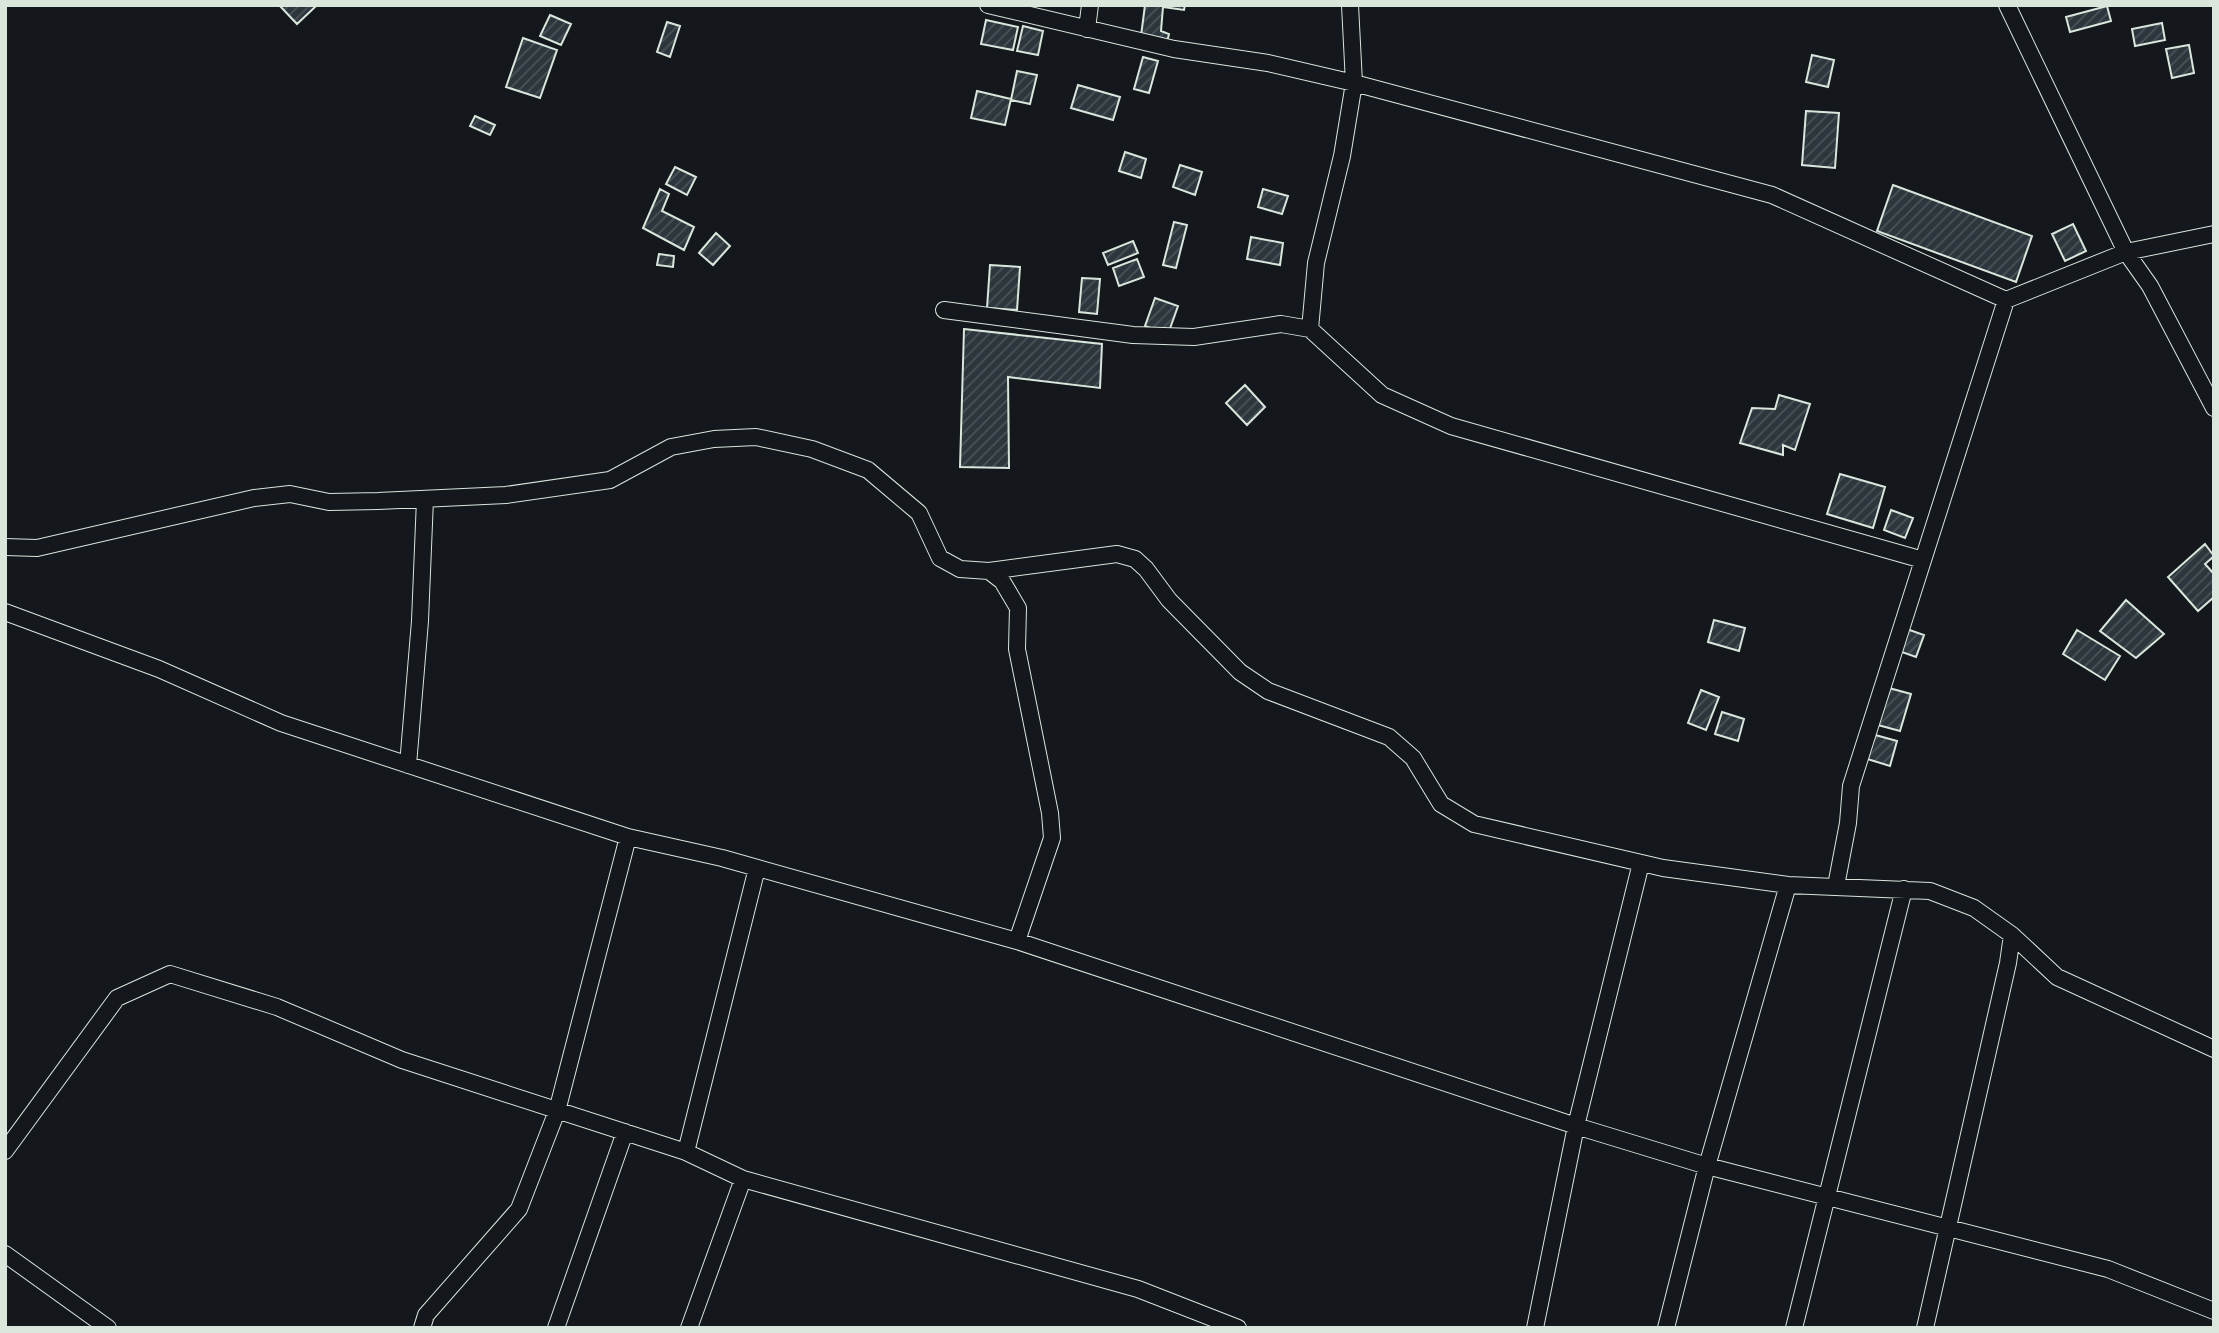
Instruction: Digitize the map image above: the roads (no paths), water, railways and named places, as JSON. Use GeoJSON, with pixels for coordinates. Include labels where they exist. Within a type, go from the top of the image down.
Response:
{"type":"FeatureCollection","features":[{"type":"Feature","properties":{"kind":"street"},"geometry":{"type":"LineString","coordinates":[[988,5],[1174,49],[1268,63],[1354,83],[1772,195],[2006,300],[2126,252],[2214,234]]}},
{"type":"Feature","properties":{"kind":"street"},"geometry":{"type":"LineString","coordinates":[[1087,29],[1090,5]]}},
{"type":"Feature","properties":{"kind":"street"},"geometry":{"type":"LineString","coordinates":[[1310,329],[1316,262],[1342,156],[1354,83],[1350,5]]}},
{"type":"Feature","properties":{"kind":"street"},"geometry":{"type":"LineString","coordinates":[[2007,5],[2126,252],[2150,286],[2214,408]]}},
{"type":"Feature","properties":{"kind":"street"},"geometry":{"type":"LineString","coordinates":[[1836,886],[1848,823],[1850,786],[2006,300]]}},
{"type":"Feature","properties":{"kind":"street"},"geometry":{"type":"LineString","coordinates":[[944,310],[1133,335],[1194,337],[1281,324],[1310,329],[1382,395],[1451,426],[1923,560]]}},
{"type":"Feature","properties":{"kind":"street"},"geometry":{"type":"LineString","coordinates":[[5,547],[37,548],[254,498],[290,494],[328,502],[425,499],[506,495],[611,480],[671,447],[715,439],[756,437],[812,449],[868,470],[919,513],[940,558],[960,569],[989,571],[1116,554],[1135,559],[1177,608],[1240,672],[1268,691],[1389,737],[1413,758],[1441,804],[1474,824],[1642,863],[1788,884],[1930,891],[1974,908],[2012,935],[2057,977],[2214,1049]]}},
{"type":"Feature","properties":{"kind":"street"},"geometry":{"type":"LineString","coordinates":[[408,765],[425,499]]}},
{"type":"Feature","properties":{"kind":"street"},"geometry":{"type":"LineString","coordinates":[[989,571],[1002,581],[1018,608],[1017,649],[1051,813],[1052,838],[1017,941]]}},
{"type":"Feature","properties":{"kind":"street"},"geometry":{"type":"LineString","coordinates":[[5,612],[159,669],[281,723],[628,837],[757,868],[1017,941],[1576,1126],[1707,1166],[2108,1269],[2214,1311]]}},
{"type":"Feature","properties":{"kind":"street"},"geometry":{"type":"LineString","coordinates":[[422,1328],[426,1315],[519,1209],[557,1111],[628,837]]}},
{"type":"Feature","properties":{"kind":"street"},"geometry":{"type":"LineString","coordinates":[[1535,1328],[1576,1126],[1642,863]]}},
{"type":"Feature","properties":{"kind":"street"},"geometry":{"type":"LineString","coordinates":[[686,1152],[757,868]]}},
{"type":"Feature","properties":{"kind":"street"},"geometry":{"type":"LineString","coordinates":[[1666,1328],[1707,1166],[1788,884]]}},
{"type":"Feature","properties":{"kind":"street"},"geometry":{"type":"LineString","coordinates":[[1794,1328],[1904,888]]}},
{"type":"Feature","properties":{"kind":"street"},"geometry":{"type":"LineString","coordinates":[[1925,1328],[2008,963],[2012,935]]}},
{"type":"Feature","properties":{"kind":"street"},"geometry":{"type":"LineString","coordinates":[[5,1151],[117,998],[170,974],[276,1007],[402,1060],[686,1152],[743,1179],[1138,1289],[1238,1328]]}},
{"type":"Feature","properties":{"kind":"street"},"geometry":{"type":"LineString","coordinates":[[556,1328],[625,1132]]}},
{"type":"Feature","properties":{"kind":"street"},"geometry":{"type":"LineString","coordinates":[[689,1328],[743,1179]]}},
{"type":"Feature","properties":{"kind":"street"},"geometry":{"type":"LineString","coordinates":[[5,1254],[108,1328]]}}]}
